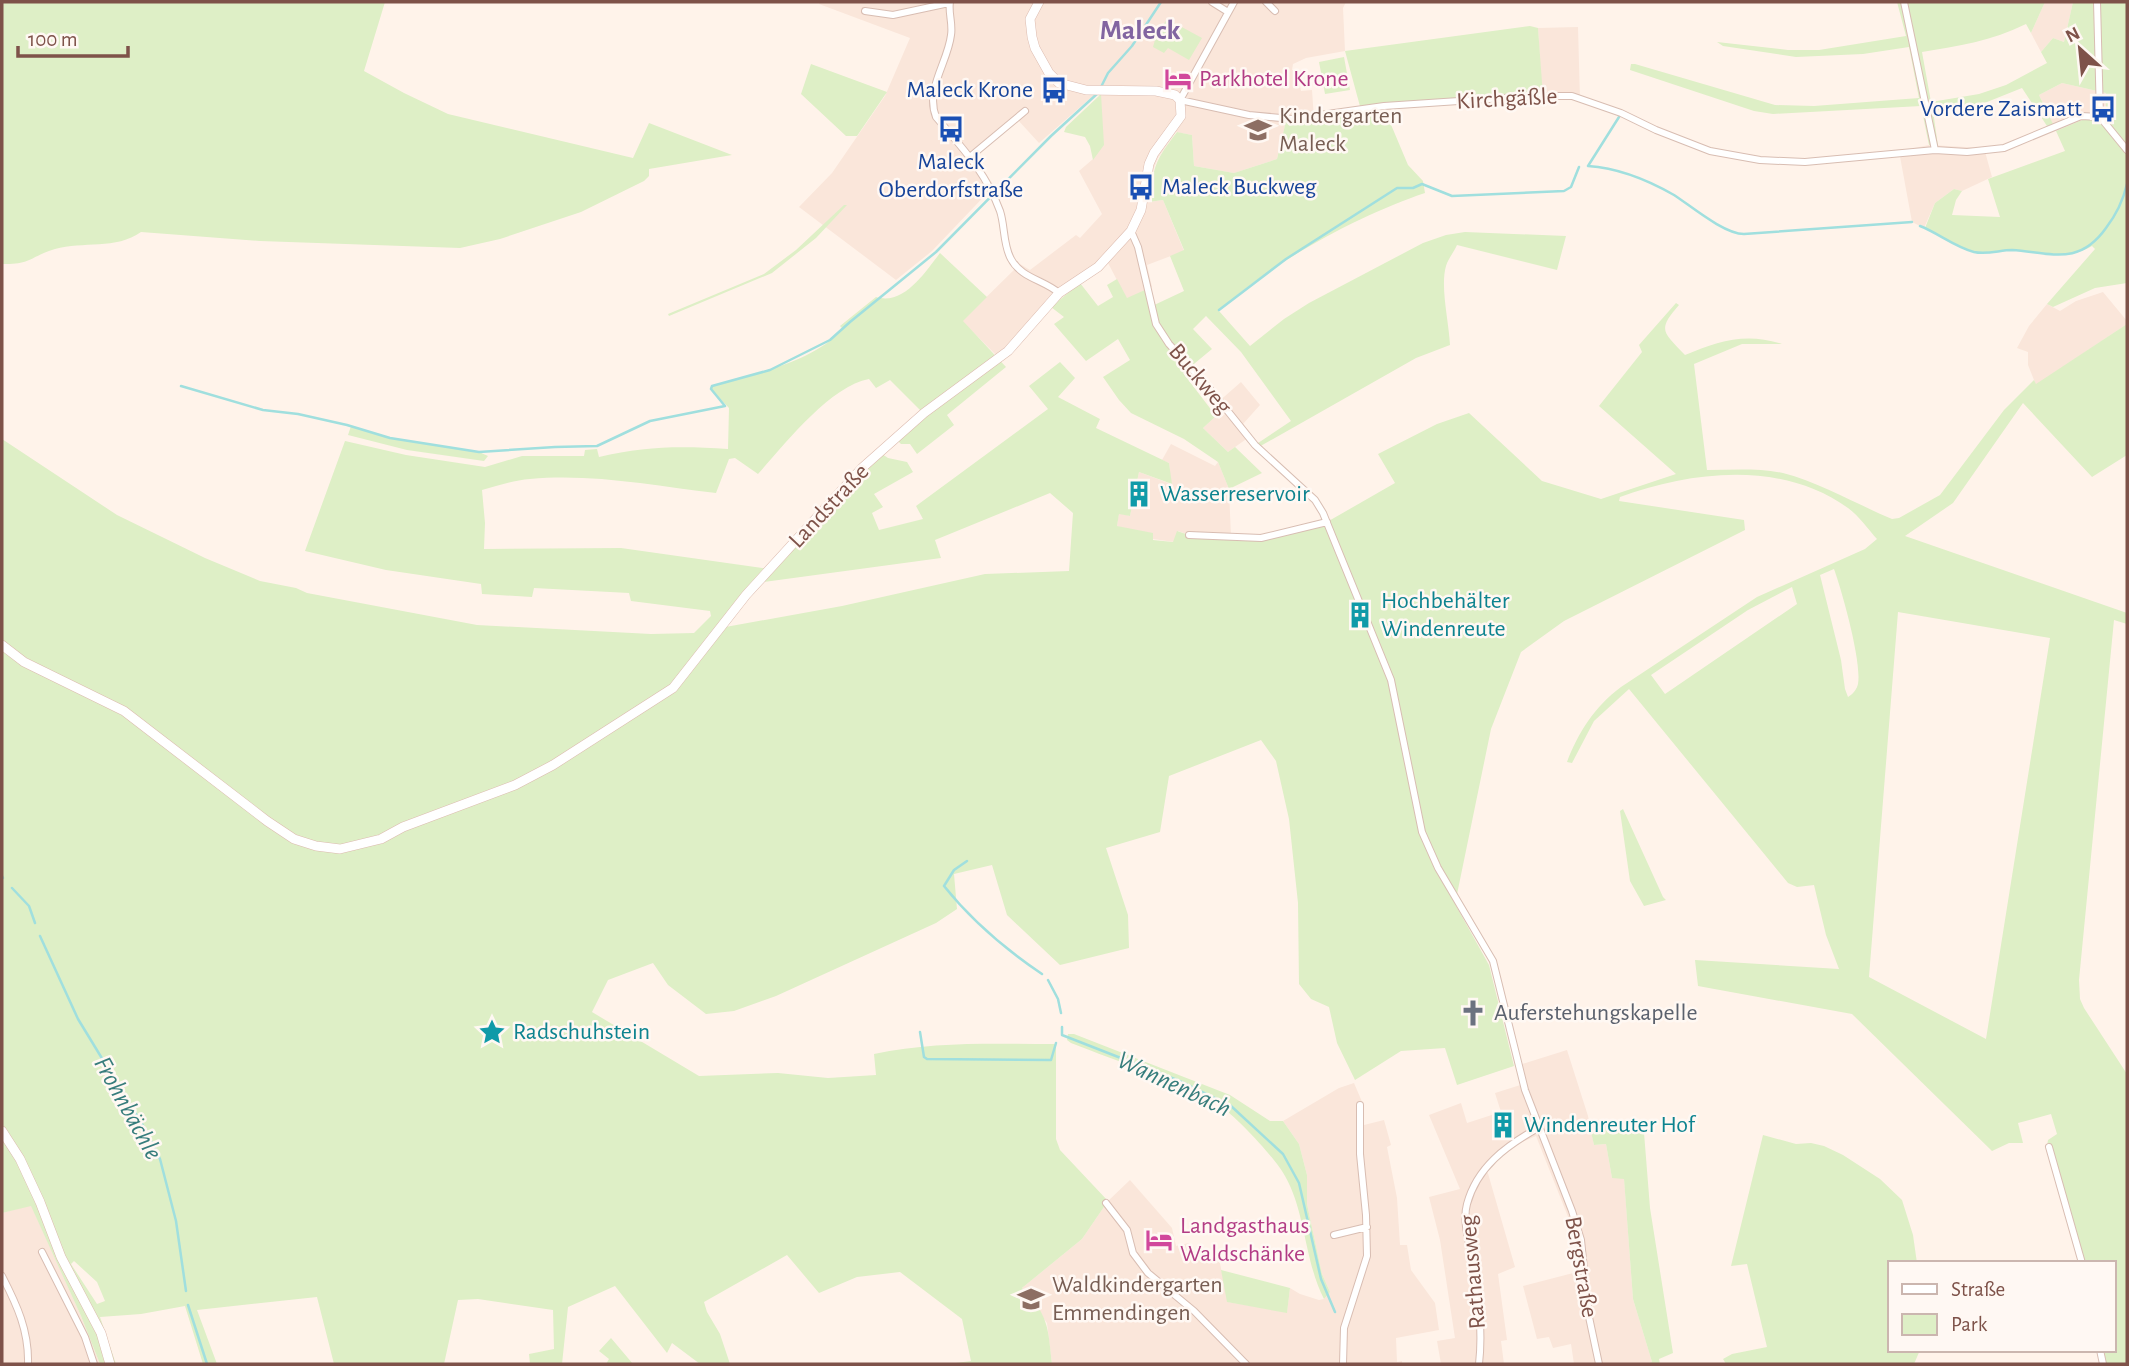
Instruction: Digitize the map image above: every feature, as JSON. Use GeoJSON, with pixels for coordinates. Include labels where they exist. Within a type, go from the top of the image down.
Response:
{"type":"FeatureCollection","features":[{"type":"Feature","properties":{"kind":"street"},"geometry":{"type":"LineString","coordinates":[[864,12],[893,15],[949,2],[951,38],[935,86],[933,110],[983,175],[997,204],[1010,258],[1030,277],[1059,293]]}},
{"type":"Feature","properties":{"kind":"street"},"geometry":{"type":"LineString","coordinates":[[1036,2],[1030,19],[1035,48],[1049,74],[1059,83],[1086,90],[1156,91],[1175,95],[1180,100],[1234,2]]}},
{"type":"Feature","properties":{"kind":"street"},"geometry":{"type":"LineString","coordinates":[[1212,2],[1228,12]]}},
{"type":"Feature","properties":{"kind":"street"},"geometry":{"type":"LineString","coordinates":[[1266,2],[1275,10]]}},
{"type":"Feature","properties":{"kind":"street"},"geometry":{"type":"LineString","coordinates":[[1905,2],[1935,150],[1967,152],[2004,148],[2081,116],[2101,117]]}},
{"type":"Feature","properties":{"kind":"street"},"geometry":{"type":"LineString","coordinates":[[2097,2],[2101,117],[2127,150]]}},
{"type":"Feature","properties":{"kind":"street","name":"Kirchgäßle"},"geometry":{"type":"LineString","coordinates":[[1180,100],[1248,116],[1292,119],[1384,106],[1572,96],[1710,151],[1760,160],[1805,162],[1935,150]]}},
{"type":"Feature","properties":{"kind":"street","name":"Landstraße"},"geometry":{"type":"LineString","coordinates":[[2,646],[24,662],[124,711],[294,839],[316,846],[340,849],[381,839],[403,827],[515,785],[553,765],[673,688],[746,595],[862,468],[924,413],[1008,351],[1059,293],[1098,267],[1131,231],[1141,210],[1149,164],[1181,116],[1180,100]]}},
{"type":"Feature","properties":{"kind":"street"},"geometry":{"type":"LineString","coordinates":[[971,156],[1025,111]]}},
{"type":"Feature","properties":{"kind":"street","name":"Buckweg"},"geometry":{"type":"LineString","coordinates":[[1131,231],[1138,247],[1156,324],[1255,445],[1315,500],[1327,522]]}},
{"type":"Feature","properties":{"kind":"street"},"geometry":{"type":"LineString","coordinates":[[1189,535],[1261,538],[1327,522]]}},
{"type":"Feature","properties":{"kind":"street","name":"Bergstraße"},"geometry":{"type":"LineString","coordinates":[[1327,522],[1391,680],[1422,832],[1438,868],[1493,961],[1521,1078],[1581,1240],[1589,1317],[1599,1364]]}},
{"type":"Feature","properties":{"kind":"street"},"geometry":{"type":"LineString","coordinates":[[1343,1364],[1344,1328],[1367,1256],[1360,1154],[1360,1105]]}},
{"type":"Feature","properties":{"kind":"street","name":"Rathausweg"},"geometry":{"type":"LineString","coordinates":[[1479,1364],[1479,1305],[1466,1228],[1467,1204],[1476,1181],[1491,1160],[1538,1128]]}},
{"type":"Feature","properties":{"kind":"street"},"geometry":{"type":"LineString","coordinates":[[2,1131],[20,1159],[35,1191],[57,1248],[100,1333],[110,1364]]}},
{"type":"Feature","properties":{"kind":"street"},"geometry":{"type":"LineString","coordinates":[[2049,1147],[2081,1261]]}},
{"type":"Feature","properties":{"kind":"street"},"geometry":{"type":"LineString","coordinates":[[1106,1203],[1127,1230],[1133,1253],[1149,1273],[1194,1311],[1246,1364]]}},
{"type":"Feature","properties":{"kind":"street"},"geometry":{"type":"LineString","coordinates":[[1334,1235],[1367,1227]]}},
{"type":"Feature","properties":{"kind":"street"},"geometry":{"type":"LineString","coordinates":[[42,1252],[85,1337],[94,1364]]}},
{"type":"Feature","properties":{"kind":"street"},"geometry":{"type":"LineString","coordinates":[[2,1276],[23,1324],[28,1364]]}},
{"type":"Feature","properties":{"kind":"shaded area","name":"Maleck"},"geometry":{"type":"Polygon","coordinates":[[[1346,2],[1343,8],[1345,51],[1306,58],[1293,64],[1292,70],[1297,70],[1301,91],[1312,90],[1314,119],[1286,121],[1277,159],[1234,173],[1194,166],[1192,135],[1176,132],[1154,168],[1149,202],[1163,200],[1184,251],[1147,265],[1152,287],[1127,299],[1108,263],[1066,293],[1001,360],[962,321],[1020,264],[1030,270],[1076,235],[1080,238],[1102,214],[1079,171],[1093,159],[1101,94],[1094,95],[1039,143],[1017,119],[975,157],[994,186],[932,251],[896,280],[799,207],[832,173],[885,96],[910,38],[819,4],[1346,2]]]}},
{"type":"Feature","properties":{"kind":"shaded area","name":"Vordere Zaismatt"},"geometry":{"type":"Polygon","coordinates":[[[2045,2],[2073,2],[2064,42],[2053,38],[2041,52],[2031,33],[2045,2]]]}},
{"type":"Feature","properties":{"kind":"shaded area"},"geometry":{"type":"Polygon","coordinates":[[[1578,27],[1580,100],[1572,97],[1542,97],[1538,28],[1578,27]]]}},
{"type":"Feature","properties":{"kind":"shaded area","name":"Vordere Zaismatt"},"geometry":{"type":"Polygon","coordinates":[[[2062,83],[2106,93],[2106,117],[2082,120],[2056,131],[2039,95],[2062,83]]]}},
{"type":"Feature","properties":{"kind":"shaded area","name":"Vordere Zaismatt"},"geometry":{"type":"Polygon","coordinates":[[[1929,145],[1984,148],[1992,177],[1962,191],[1954,189],[1935,203],[1924,228],[1912,222],[1899,151],[1929,145]]]}},
{"type":"Feature","properties":{"kind":"shaded area"},"geometry":{"type":"Polygon","coordinates":[[[2103,292],[2127,324],[2036,385],[2028,365],[2028,352],[2017,348],[2029,326],[2047,304],[2060,311],[2076,301],[2103,292]]]}},
{"type":"Feature","properties":{"kind":"shaded area"},"geometry":{"type":"Polygon","coordinates":[[[1241,382],[1260,405],[1243,424],[1252,435],[1228,452],[1203,428],[1216,416],[1219,419],[1225,414],[1217,403],[1241,382]]]}},
{"type":"Feature","properties":{"kind":"shaded area"},"geometry":{"type":"Polygon","coordinates":[[[1171,444],[1215,466],[1218,462],[1229,489],[1231,537],[1189,535],[1178,531],[1174,542],[1153,539],[1117,526],[1119,513],[1130,516],[1139,472],[1171,484],[1169,463],[1162,460],[1171,444]]]}},
{"type":"Feature","properties":{"kind":"shaded area"},"geometry":{"type":"Polygon","coordinates":[[[1567,1050],[1588,1116],[1594,1145],[1606,1144],[1612,1178],[1624,1178],[1633,1299],[1652,1362],[1574,1364],[1571,1344],[1553,1348],[1549,1337],[1537,1339],[1523,1286],[1577,1272],[1578,1242],[1536,1136],[1513,1146],[1487,1170],[1515,1267],[1498,1274],[1507,1340],[1501,1341],[1504,1364],[1441,1364],[1437,1341],[1455,1338],[1440,1240],[1429,1197],[1460,1189],[1429,1115],[1461,1103],[1467,1123],[1501,1112],[1495,1093],[1527,1083],[1522,1064],[1567,1050]]]}},
{"type":"Feature","properties":{"kind":"shaded area"},"geometry":{"type":"Polygon","coordinates":[[[1354,1083],[1363,1104],[1364,1125],[1384,1120],[1391,1145],[1387,1147],[1397,1198],[1400,1245],[1407,1245],[1411,1270],[1435,1303],[1439,1330],[1396,1338],[1397,1362],[1402,1361],[1402,1364],[1052,1364],[1047,1323],[1022,1288],[1082,1239],[1108,1201],[1130,1180],[1172,1228],[1176,1246],[1189,1243],[1194,1257],[1218,1254],[1228,1302],[1287,1312],[1290,1288],[1300,1294],[1324,1299],[1330,1292],[1322,1274],[1307,1204],[1307,1175],[1299,1144],[1283,1121],[1339,1088],[1354,1083]]]}},
{"type":"Feature","properties":{"kind":"shaded area"},"geometry":{"type":"Polygon","coordinates":[[[31,1205],[100,1364],[2,1364],[2,1213],[31,1205]]]}},
{"type":"Feature","properties":{"kind":"green space"},"geometry":{"type":"Polygon","coordinates":[[[2,2],[385,2],[364,71],[448,114],[633,158],[649,123],[732,155],[649,169],[649,176],[644,181],[581,212],[500,239],[460,248],[260,241],[141,232],[121,241],[55,249],[25,262],[2,264],[2,2]]]}},
{"type":"Feature","properties":{"kind":"green space"},"geometry":{"type":"Polygon","coordinates":[[[1897,2],[2045,2],[2031,33],[2026,24],[1988,39],[1922,52],[1931,102],[1979,94],[2006,85],[2047,63],[2041,52],[2053,38],[2064,42],[2073,2],[2127,2],[2127,283],[2095,288],[2053,307],[2047,304],[2095,249],[2092,246],[2082,251],[2063,254],[2012,250],[1979,252],[1955,244],[1925,228],[1935,203],[1954,189],[1962,191],[1952,215],[2000,217],[1988,179],[2065,151],[2056,131],[2082,120],[2106,116],[2106,93],[2062,83],[2039,95],[2053,124],[2047,126],[2022,88],[1987,102],[1933,111],[1938,146],[1929,145],[1921,106],[1773,114],[1754,111],[1630,70],[1631,64],[1635,64],[1775,105],[1814,106],[1919,98],[1909,47],[1863,54],[1796,57],[1723,46],[1717,42],[1788,50],[1819,50],[1906,36],[1897,2]]]}},
{"type":"Feature","properties":{"kind":"green space"},"geometry":{"type":"Polygon","coordinates":[[[1167,19],[1202,38],[1189,60],[1168,48],[1164,53],[1153,47],[1156,36],[1167,19]]]}},
{"type":"Feature","properties":{"kind":"green space"},"geometry":{"type":"Polygon","coordinates":[[[1530,26],[1538,28],[1543,96],[1384,108],[1408,165],[1423,181],[1425,193],[1372,214],[1316,242],[1263,275],[1219,311],[1250,346],[1309,303],[1423,243],[1465,232],[1566,236],[1557,270],[1457,245],[1444,274],[1450,345],[1416,358],[1257,448],[1255,445],[1291,421],[1241,352],[1206,316],[1193,329],[1212,349],[1183,373],[1216,416],[1203,428],[1228,452],[1235,447],[1262,473],[1229,489],[1218,462],[1184,439],[1131,413],[1119,400],[1103,377],[1130,360],[1118,339],[1086,361],[1054,324],[1064,317],[1051,307],[1080,283],[1098,306],[1113,297],[1107,285],[1117,279],[1127,298],[1147,289],[1150,307],[1184,291],[1170,256],[1184,250],[1163,200],[1149,202],[1156,165],[1177,132],[1192,135],[1194,166],[1234,173],[1277,159],[1286,121],[1308,120],[1361,110],[1345,51],[1530,26]]]}},
{"type":"Feature","properties":{"kind":"green space"},"geometry":{"type":"Polygon","coordinates":[[[1344,57],[1350,90],[1325,94],[1319,62],[1344,57]]]}},
{"type":"Feature","properties":{"kind":"green space"},"geometry":{"type":"Polygon","coordinates":[[[811,64],[887,92],[857,136],[846,136],[801,94],[811,64]]]}},
{"type":"Feature","properties":{"kind":"green space"},"geometry":{"type":"Polygon","coordinates":[[[1101,94],[1104,145],[1093,160],[1085,137],[1064,132],[1101,94]]]}},
{"type":"Feature","properties":{"kind":"green space"},"geometry":{"type":"Polygon","coordinates":[[[847,205],[816,238],[772,273],[669,316],[668,314],[764,274],[796,250],[847,205]]]}},
{"type":"Feature","properties":{"kind":"green space"},"geometry":{"type":"Polygon","coordinates":[[[940,253],[987,297],[963,321],[1006,367],[947,415],[954,425],[917,454],[910,444],[901,444],[895,438],[923,413],[890,380],[876,388],[869,379],[854,384],[824,404],[758,474],[735,458],[729,459],[716,493],[577,478],[524,480],[482,490],[484,549],[621,548],[770,569],[879,452],[888,458],[907,462],[913,472],[874,494],[883,507],[872,513],[879,530],[923,519],[916,506],[1048,409],[1029,386],[1060,362],[1075,378],[1058,397],[1100,419],[1096,428],[1169,463],[1172,484],[1139,472],[1130,516],[1119,514],[1117,526],[1153,533],[1153,540],[1173,542],[1177,531],[1189,535],[1261,538],[1327,522],[1395,483],[1378,454],[1437,424],[1469,413],[1542,481],[1601,499],[1676,474],[1599,406],[1642,352],[1639,345],[1676,303],[1679,305],[1665,326],[1668,336],[1685,355],[1732,340],[1769,340],[1782,344],[1742,344],[1694,364],[1707,470],[1783,473],[1825,488],[1892,519],[1899,518],[1940,495],[2004,410],[2034,380],[2036,384],[2127,324],[2127,455],[2092,477],[2023,403],[1953,503],[1905,536],[2127,613],[2127,624],[2114,620],[2079,980],[2080,999],[2084,1008],[2127,1074],[2127,1364],[2100,1364],[2097,1352],[2115,1352],[2115,1261],[2078,1261],[2047,1146],[2048,1140],[2057,1134],[2051,1114],[2018,1123],[2023,1143],[2009,1143],[1992,1151],[1852,1014],[1698,986],[1695,960],[1839,969],[1826,935],[1814,885],[1797,887],[1788,883],[1629,689],[1594,721],[1572,763],[1567,762],[1588,721],[1621,687],[1757,597],[1865,549],[1877,539],[1852,511],[1822,493],[1794,482],[1736,475],[1677,481],[1620,497],[1619,501],[1744,520],[1745,530],[1564,621],[1521,652],[1491,729],[1455,904],[1489,965],[1514,1066],[1457,1085],[1445,1048],[1401,1051],[1355,1080],[1337,1043],[1329,1007],[1311,999],[1299,984],[1298,903],[1289,819],[1276,761],[1261,740],[1169,776],[1160,832],[1106,848],[1128,915],[1129,948],[1060,965],[1007,915],[992,865],[954,874],[957,909],[936,923],[776,996],[734,1011],[706,1014],[668,985],[653,963],[608,980],[592,1012],[699,1076],[778,1073],[828,1078],[876,1075],[874,1054],[897,1050],[965,1044],[1056,1044],[1056,1139],[1060,1150],[1108,1201],[1082,1239],[1022,1288],[1038,1306],[1046,1323],[1052,1364],[948,1364],[971,1361],[962,1319],[900,1272],[857,1277],[819,1293],[787,1255],[704,1302],[720,1334],[730,1364],[700,1364],[672,1343],[667,1353],[615,1286],[568,1307],[562,1364],[530,1364],[529,1354],[554,1349],[553,1310],[478,1299],[458,1300],[444,1364],[334,1364],[317,1297],[197,1310],[217,1364],[203,1364],[185,1306],[141,1314],[100,1317],[116,1364],[100,1364],[31,1206],[2,1213],[2,439],[117,515],[205,558],[260,581],[296,588],[307,593],[477,625],[651,634],[694,633],[711,616],[710,611],[631,601],[629,593],[534,588],[532,597],[482,594],[481,584],[386,570],[305,551],[345,441],[406,455],[485,467],[522,456],[584,456],[585,450],[597,449],[599,457],[663,448],[728,449],[729,408],[711,389],[712,386],[782,365],[815,351],[830,341],[843,329],[840,326],[876,297],[886,298],[905,292],[940,253]],[[1050,493],[935,540],[941,558],[757,583],[720,628],[842,606],[985,574],[1069,571],[1073,513],[1050,493]],[[1834,569],[1820,575],[1848,697],[1858,684],[1857,660],[1851,626],[1834,569]],[[1792,587],[1748,610],[1651,675],[1665,694],[1797,604],[1792,587]],[[1898,612],[1869,977],[1986,1039],[2050,638],[1898,612]],[[74,1261],[71,1264],[97,1304],[105,1301],[97,1282],[74,1261]]]}},
{"type":"Feature","properties":{"kind":"green space"},"geometry":{"type":"Polygon","coordinates":[[[351,426],[390,438],[479,452],[488,456],[484,461],[407,450],[348,435],[351,426]]]}},
{"type":"Feature","properties":{"kind":"green space"},"geometry":{"type":"Polygon","coordinates":[[[1623,809],[1666,900],[1644,906],[1630,881],[1620,811],[1623,809]]]}},
{"type":"Feature","properties":{"kind":"green space"},"geometry":{"type":"Polygon","coordinates":[[[1068,1034],[1074,1034],[1230,1095],[1270,1121],[1283,1121],[1299,1144],[1307,1175],[1307,1204],[1322,1274],[1330,1292],[1324,1299],[1312,1269],[1292,1190],[1265,1149],[1245,1128],[1220,1106],[1166,1080],[1071,1043],[1067,1040],[1068,1034]]]}},
{"type":"Feature","properties":{"kind":"green space"},"geometry":{"type":"Polygon","coordinates":[[[1643,1120],[1650,1208],[1673,1353],[1659,1359],[1660,1364],[1645,1364],[1652,1362],[1633,1299],[1624,1179],[1612,1178],[1606,1144],[1594,1145],[1589,1123],[1643,1120]]]}},
{"type":"Feature","properties":{"kind":"green space"},"geometry":{"type":"Polygon","coordinates":[[[1763,1135],[1796,1144],[1824,1146],[1843,1155],[1880,1179],[1902,1200],[1913,1235],[1917,1261],[1888,1261],[1888,1352],[1919,1352],[1914,1364],[1726,1364],[1723,1359],[1732,1354],[1767,1347],[1747,1264],[1731,1266],[1763,1135]]]}},
{"type":"Feature","properties":{"kind":"green space"},"geometry":{"type":"Polygon","coordinates":[[[1221,1270],[1290,1288],[1287,1313],[1227,1302],[1221,1270]]]}},
{"type":"Feature","properties":{"kind":"green space"},"geometry":{"type":"Polygon","coordinates":[[[611,1338],[633,1364],[606,1364],[609,1359],[599,1351],[611,1338]]]}},
{"type":"Feature","properties":{"kind":"waterway"},"geometry":{"type":"LineString","coordinates":[[1101,87],[1108,73],[1132,46],[1161,2]]}},
{"type":"Feature","properties":{"kind":"waterway"},"geometry":{"type":"LineString","coordinates":[[181,386],[263,410],[298,414],[390,438],[479,452],[597,446],[650,421],[725,406],[711,389],[712,386],[770,370],[830,340],[936,252],[1051,136],[1098,93]]}},
{"type":"Feature","properties":{"kind":"waterway"},"geometry":{"type":"LineString","coordinates":[[1619,117],[1588,166],[1632,175],[1653,184],[1718,225],[1736,233],[1912,222]]}},
{"type":"Feature","properties":{"kind":"waterway"},"geometry":{"type":"LineString","coordinates":[[1219,310],[1286,259],[1397,188],[1413,188],[1422,184],[1452,196],[1564,191],[1571,187],[1579,167]]}},
{"type":"Feature","properties":{"kind":"waterway"},"geometry":{"type":"LineString","coordinates":[[1920,226],[1974,252],[2075,252],[2086,248],[2106,228],[2119,207],[2127,184]]}},
{"type":"Feature","properties":{"kind":"waterway","name":"Wannenbach"},"geometry":{"type":"LineString","coordinates":[[967,861],[954,870],[944,886],[990,934],[1042,974]]}},
{"type":"Feature","properties":{"kind":"waterway","name":"Frohnbächle"},"geometry":{"type":"LineString","coordinates":[[12,888],[29,906],[35,923]]}},
{"type":"Feature","properties":{"kind":"waterway","name":"Frohnbächle"},"geometry":{"type":"LineString","coordinates":[[40,936],[78,1019],[145,1129],[160,1159],[176,1221],[186,1291]]}},
{"type":"Feature","properties":{"kind":"waterway","name":"Wannenbach"},"geometry":{"type":"LineString","coordinates":[[1048,980],[1058,999],[1061,1013]]}},
{"type":"Feature","properties":{"kind":"waterway","name":"Wannenbach"},"geometry":{"type":"LineString","coordinates":[[1062,1027],[1062,1035],[1177,1080],[1231,1106],[1283,1154],[1299,1183],[1321,1279],[1335,1312]]}},
{"type":"Feature","properties":{"kind":"waterway","name":"Wannenbach"},"geometry":{"type":"LineString","coordinates":[[920,1032],[924,1057],[927,1059],[1051,1060],[1056,1043]]}},
{"type":"Feature","properties":{"kind":"waterway","name":"Frohnbächle"},"geometry":{"type":"LineString","coordinates":[[188,1305],[207,1364]]}},
{"type":"Feature","properties":{"kind":"place","name":"Parkhotel Krone"},"geometry":{"type":"Point","coordinates":[1178,79]}},
{"type":"Feature","properties":{"kind":"place","name":"Maleck Krone"},"geometry":{"type":"Point","coordinates":[1054,90]}},
{"type":"Feature","properties":{"kind":"place","name":"Vordere Zaismatt"},"geometry":{"type":"Point","coordinates":[2103,109]}},
{"type":"Feature","properties":{"kind":"place","name":"Maleck Oberdorfstraße"},"geometry":{"type":"Point","coordinates":[951,129]}},
{"type":"Feature","properties":{"kind":"place","name":"Kindergarten Maleck"},"geometry":{"type":"Point","coordinates":[1258,130]}},
{"type":"Feature","properties":{"kind":"place","name":"Maleck Buckweg"},"geometry":{"type":"Point","coordinates":[1141,187]}},
{"type":"Feature","properties":{"kind":"place","name":"Wasserreservoir"},"geometry":{"type":"Point","coordinates":[1139,494]}},
{"type":"Feature","properties":{"kind":"place","name":"Hochbehälter Windenreute"},"geometry":{"type":"Point","coordinates":[1360,615]}},
{"type":"Feature","properties":{"kind":"place","name":"Auferstehungskapelle"},"geometry":{"type":"Point","coordinates":[1473,1013]}},
{"type":"Feature","properties":{"kind":"place","name":"Radschuhstein"},"geometry":{"type":"Point","coordinates":[492,1032]}},
{"type":"Feature","properties":{"kind":"place","name":"Windenreuter Hof"},"geometry":{"type":"Point","coordinates":[1503,1125]}},
{"type":"Feature","properties":{"kind":"place","name":"Landgasthaus Waldschänke"},"geometry":{"type":"Point","coordinates":[1159,1240]}},
{"type":"Feature","properties":{"kind":"place","name":"Waldkindergarten Emmendingen"},"geometry":{"type":"Point","coordinates":[1031,1299]}},
{"type":"Feature","properties":{"kind":"district","name":"Maleck"},"geometry":{"type":"Point","coordinates":[1140,31]}}]}
